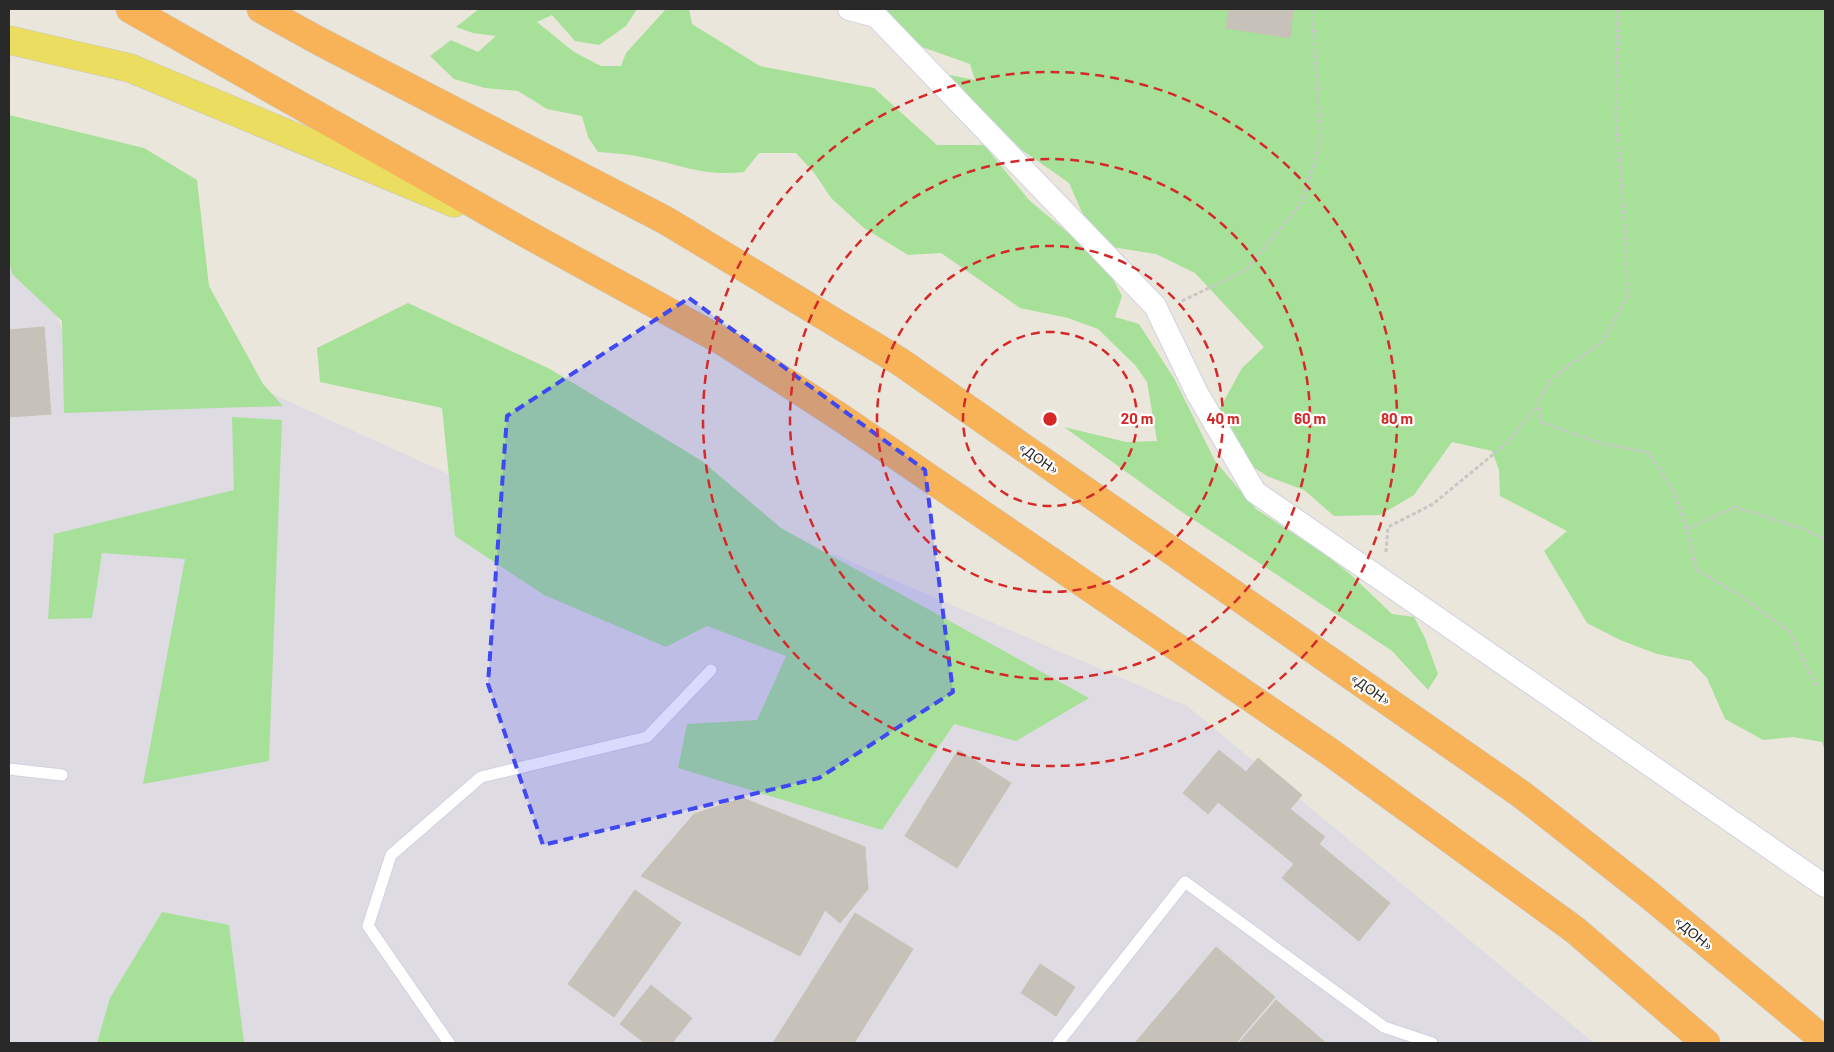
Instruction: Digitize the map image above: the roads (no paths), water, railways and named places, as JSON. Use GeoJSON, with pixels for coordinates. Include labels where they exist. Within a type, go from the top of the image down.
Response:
{"type":"FeatureCollection","features":[{"type":"Feature","properties":{"kind":"highway"},"geometry":{"type":"LineString","coordinates":[[130,9],[525,233],[724,342],[843,419],[1330,752],[1575,930],[1706,1043]]}},
{"type":"Feature","properties":{"kind":"highway","name":"«ДОН»"},"geometry":{"type":"LineString","coordinates":[[261,9],[319,41],[665,220],[900,361],[1521,794],[1648,894],[1825,1041]]}},
{"type":"Feature","properties":{"kind":"main road"},"geometry":{"type":"LineString","coordinates":[[9,40],[130,68],[525,233]]}},
{"type":"Feature","properties":{"kind":"street"},"geometry":{"type":"LineString","coordinates":[[849,9],[876,16],[1156,306],[1197,393],[1255,492],[1825,886]]}},
{"type":"Feature","properties":{"kind":"lane"},"geometry":{"type":"LineString","coordinates":[[449,1043],[368,926],[391,855],[481,777],[646,737],[711,670]]}},
{"type":"Feature","properties":{"kind":"lane"},"geometry":{"type":"LineString","coordinates":[[9,769],[62,775]]}},
{"type":"Feature","properties":{"kind":"lane"},"geometry":{"type":"LineString","coordinates":[[1058,1043],[1185,882],[1384,1027],[1432,1043]]}}]}
